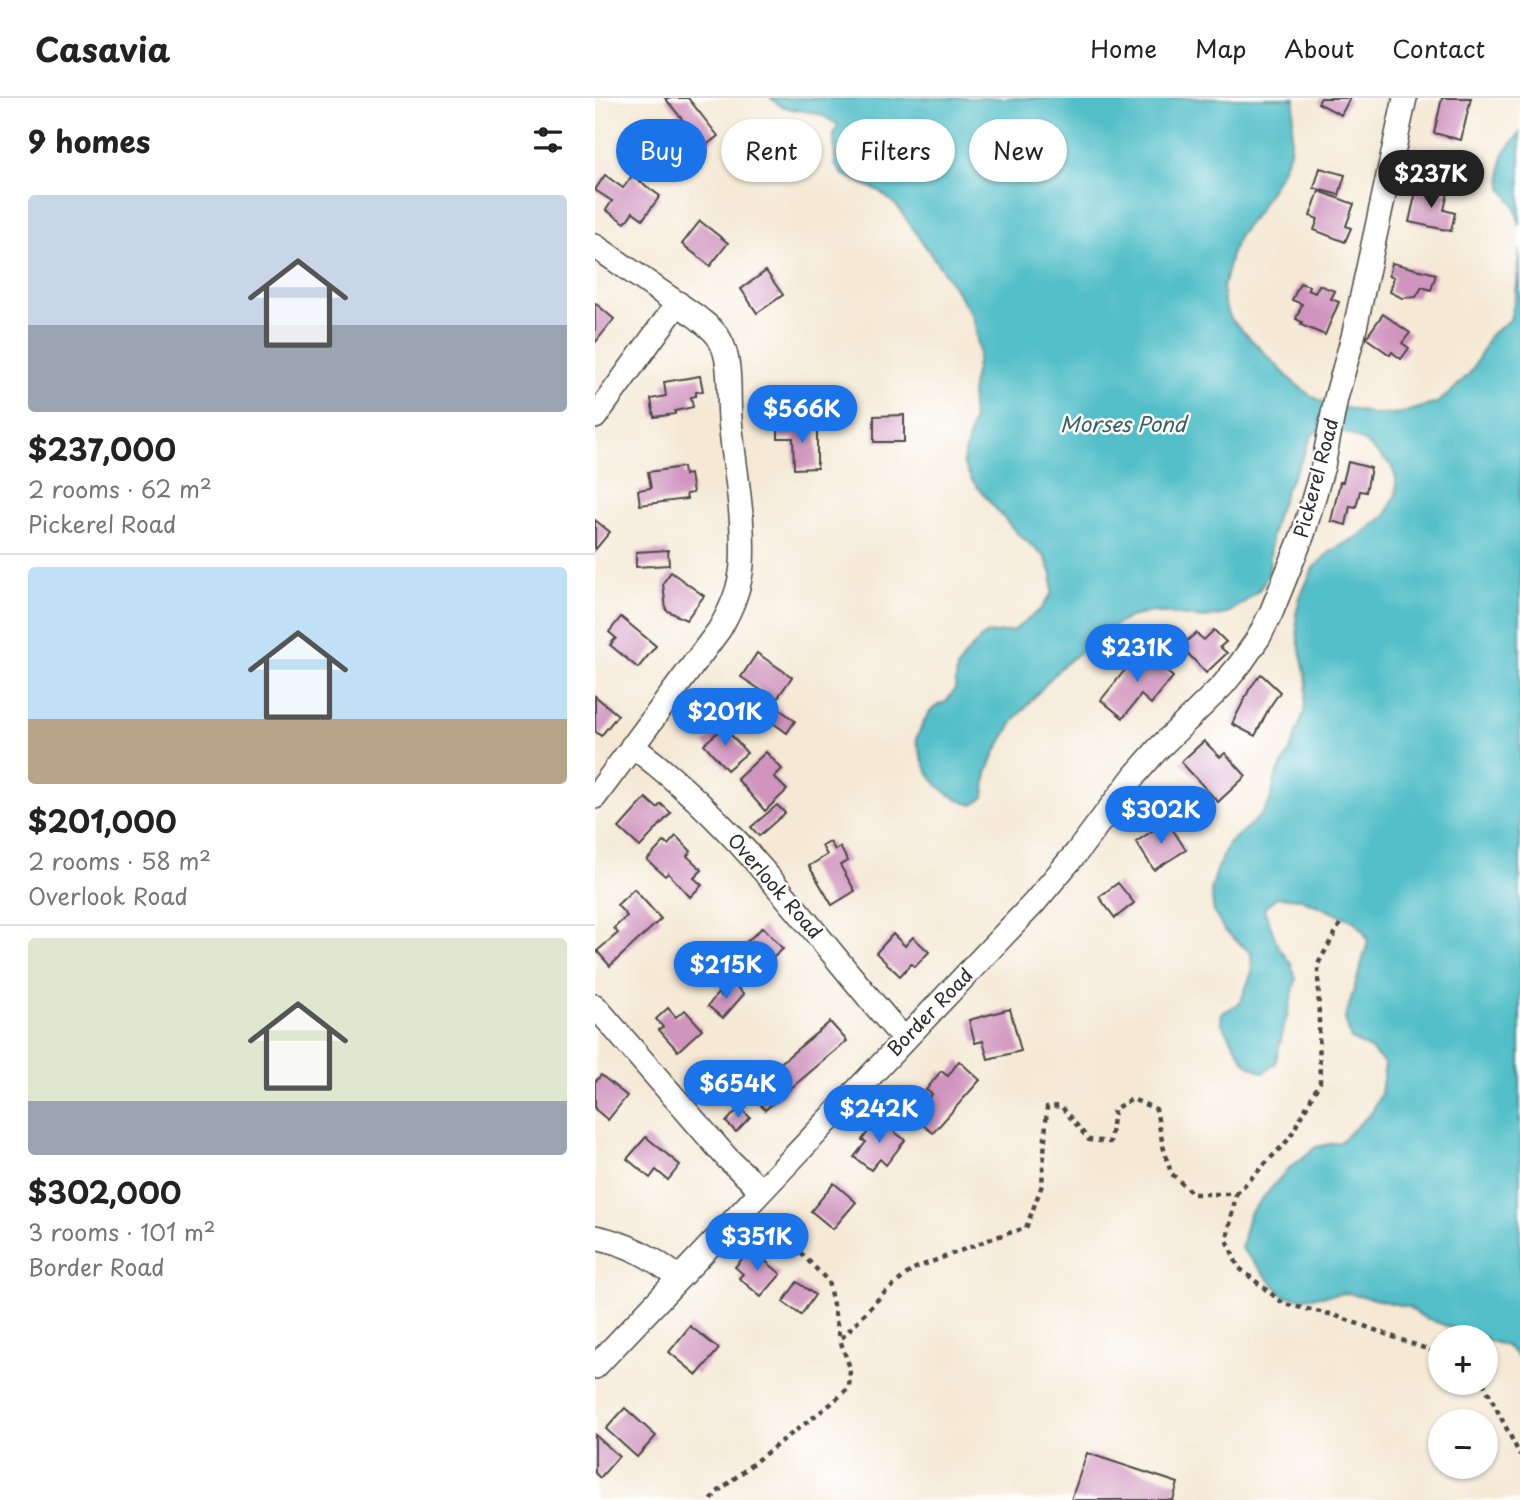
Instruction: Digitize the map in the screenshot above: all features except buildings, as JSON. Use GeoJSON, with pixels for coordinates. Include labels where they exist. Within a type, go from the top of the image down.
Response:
{"type":"FeatureCollection","features":[{"type":"Feature","properties":{"kind":"street","name":"Pickerel Road"},"geometry":{"type":"LineString","coordinates":[[1113,803],[1157,750],[1223,685],[1259,637],[1283,587],[1303,534],[1329,439],[1405,98]]}},
{"type":"Feature","properties":{"kind":"street"},"geometry":{"type":"LineString","coordinates":[[595,246],[678,303],[721,340],[728,368],[730,419],[742,533],[739,584],[719,630],[595,797]]}},
{"type":"Feature","properties":{"kind":"street"},"geometry":{"type":"LineString","coordinates":[[595,417],[678,303]]}},
{"type":"Feature","properties":{"kind":"street","name":"Overlook Road"},"geometry":{"type":"LineString","coordinates":[[632,746],[654,762],[715,817],[778,887],[904,1039]]}},
{"type":"Feature","properties":{"kind":"street","name":"Border Road"},"geometry":{"type":"LineString","coordinates":[[595,1367],[1042,894],[1113,803]]}},
{"type":"Feature","properties":{"kind":"street"},"geometry":{"type":"LineString","coordinates":[[595,1006],[727,1158],[756,1196]]}},
{"type":"Feature","properties":{"kind":"street"},"geometry":{"type":"LineString","coordinates":[[595,1237],[647,1255],[679,1278]]}},
{"type":"Feature","properties":{"kind":"path"},"geometry":{"type":"LineString","coordinates":[[1340,924],[1318,964],[1320,1082],[1289,1139],[1236,1194],[1227,1240],[1238,1267],[1284,1304],[1334,1315],[1428,1350]]}},
{"type":"Feature","properties":{"kind":"path"},"geometry":{"type":"LineString","coordinates":[[840,1340],[882,1295],[913,1269],[1026,1228],[1042,1185],[1047,1107],[1061,1106],[1089,1140],[1110,1142],[1114,1110],[1132,1099],[1156,1110],[1171,1173],[1193,1194],[1236,1194]]}},
{"type":"Feature","properties":{"kind":"path"},"geometry":{"type":"LineString","coordinates":[[712,1500],[715,1494],[849,1388],[850,1368],[840,1340],[828,1281],[756,1196]]}},
{"type":"Feature","properties":{"kind":"path"},"geometry":{"type":"LineString","coordinates":[[1490,1395],[1520,1455]]}},
{"type":"Feature","properties":{"kind":"water","name":"Morses Pond"},"geometry":{"type":"Polygon","coordinates":[[[771,98],[1295,98],[1290,152],[1257,213],[1239,235],[1223,288],[1224,303],[1231,319],[1292,381],[1311,396],[1327,404],[1378,415],[1402,413],[1437,403],[1470,373],[1489,336],[1510,320],[1516,295],[1520,250],[1520,1358],[1506,1346],[1498,1344],[1498,1325],[1444,1325],[1423,1317],[1408,1307],[1348,1293],[1303,1298],[1284,1296],[1241,1248],[1249,1214],[1287,1170],[1316,1147],[1340,1142],[1372,1112],[1381,1094],[1385,1064],[1370,1049],[1351,1039],[1345,1019],[1368,942],[1364,932],[1354,921],[1301,899],[1276,897],[1264,909],[1278,946],[1291,964],[1296,979],[1275,1064],[1263,1073],[1246,1063],[1221,1022],[1222,1013],[1240,1003],[1252,972],[1251,953],[1225,931],[1214,913],[1211,890],[1228,844],[1261,815],[1270,801],[1276,776],[1289,753],[1304,712],[1307,682],[1296,615],[1300,597],[1313,568],[1331,551],[1359,536],[1386,515],[1396,494],[1396,478],[1391,465],[1367,444],[1350,434],[1316,431],[1287,487],[1276,517],[1271,538],[1268,576],[1259,590],[1226,614],[1205,618],[1152,612],[1130,617],[1105,631],[1060,668],[1015,719],[987,772],[984,797],[973,805],[955,798],[944,791],[928,773],[916,739],[930,712],[946,702],[955,689],[957,668],[967,653],[985,634],[1013,631],[1041,609],[1052,593],[1052,574],[1045,557],[1017,533],[994,507],[971,479],[963,462],[973,421],[971,392],[979,353],[974,319],[897,206],[879,191],[859,182],[955,182],[955,119],[836,119],[836,124],[821,115],[776,103],[771,98]]]}},
{"type":"Feature","properties":{"kind":"water","name":"Morses Pond"},"geometry":{"type":"Polygon","coordinates":[[[836,130],[836,166],[835,165],[836,130]]]}},
{"type":"Feature","properties":{"kind":"water"},"geometry":{"type":"Polygon","coordinates":[[[1520,133],[1520,226],[1514,205],[1502,188],[1501,170],[1503,155],[1520,133]]]}}]}
